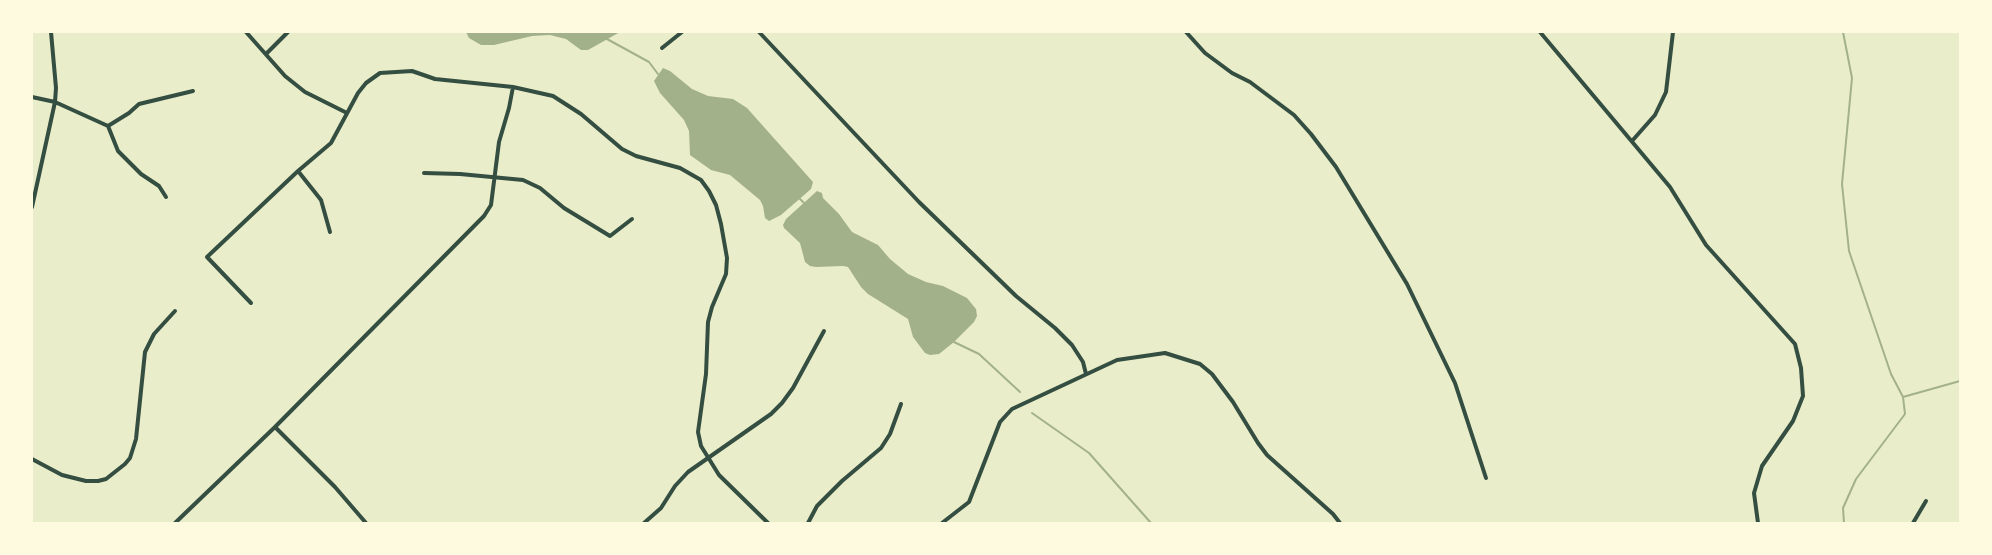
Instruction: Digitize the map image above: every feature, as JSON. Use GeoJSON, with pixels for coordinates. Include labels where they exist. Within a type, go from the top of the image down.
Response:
{"type":"FeatureCollection","features":[{"type":"Feature","properties":{"kind":"street"},"geometry":{"type":"LineString","coordinates":[[32,207],[55,102],[56,88],[51,32]]}},
{"type":"Feature","properties":{"kind":"street"},"geometry":{"type":"LineString","coordinates":[[246,32],[285,76],[305,92],[347,113]]}},
{"type":"Feature","properties":{"kind":"street"},"geometry":{"type":"LineString","coordinates":[[266,54],[288,32]]}},
{"type":"Feature","properties":{"kind":"street"},"geometry":{"type":"LineString","coordinates":[[662,48],[682,32]]}},
{"type":"Feature","properties":{"kind":"street"},"geometry":{"type":"LineString","coordinates":[[759,32],[919,202],[1016,296],[1055,328],[1072,345],[1083,362],[1086,374]]}},
{"type":"Feature","properties":{"kind":"street"},"geometry":{"type":"LineString","coordinates":[[1186,32],[1205,53],[1227,69],[1250,82],[1294,115],[1311,134],[1336,167],[1407,284],[1455,383],[1486,478]]}},
{"type":"Feature","properties":{"kind":"street"},"geometry":{"type":"LineString","coordinates":[[1540,32],[1670,187],[1706,245],[1795,344],[1801,368],[1804,396],[1793,421],[1762,466],[1754,493],[1758,523]]}},
{"type":"Feature","properties":{"kind":"street"},"geometry":{"type":"LineString","coordinates":[[1632,141],[1655,115],[1666,92],[1673,32]]}},
{"type":"Feature","properties":{"kind":"street"},"geometry":{"type":"LineString","coordinates":[[251,303],[207,257],[298,171],[331,143],[347,113],[366,83],[380,73],[392,71],[412,71],[435,79],[513,87],[552,96],[581,114],[622,149],[636,156],[680,168],[701,180],[709,191],[716,205],[727,258],[726,274],[712,307],[707,334],[708,346],[698,432],[700,446],[707,459],[719,475],[768,523]]}},
{"type":"Feature","properties":{"kind":"street"},"geometry":{"type":"LineString","coordinates":[[175,523],[275,427],[484,216],[491,205],[500,135],[509,108],[513,87]]}},
{"type":"Feature","properties":{"kind":"street"},"geometry":{"type":"LineString","coordinates":[[108,126],[129,113],[139,104],[193,91]]}},
{"type":"Feature","properties":{"kind":"street"},"geometry":{"type":"LineString","coordinates":[[32,97],[55,102],[108,126],[118,151],[141,174],[159,186],[166,197]]}},
{"type":"Feature","properties":{"kind":"street"},"geometry":{"type":"LineString","coordinates":[[298,171],[321,200],[330,232]]}},
{"type":"Feature","properties":{"kind":"street"},"geometry":{"type":"LineString","coordinates":[[424,173],[495,176],[529,182],[546,192],[570,213],[610,236],[632,219]]}},
{"type":"Feature","properties":{"kind":"street"},"geometry":{"type":"LineString","coordinates":[[32,458],[62,474],[86,481],[106,479],[125,464],[130,458],[136,439],[145,352],[154,334],[175,311]]}},
{"type":"Feature","properties":{"kind":"street"},"geometry":{"type":"LineString","coordinates":[[644,523],[661,508],[675,486],[688,472],[772,414],[793,388],[824,331]]}},
{"type":"Feature","properties":{"kind":"street"},"geometry":{"type":"LineString","coordinates":[[942,523],[969,502],[1000,422],[1012,409],[1118,360],[1165,353],[1200,364],[1212,374],[1233,402],[1267,455],[1333,514],[1340,523]]}},
{"type":"Feature","properties":{"kind":"street"},"geometry":{"type":"LineString","coordinates":[[808,523],[817,506],[842,481],[881,448],[890,434],[901,404]]}},
{"type":"Feature","properties":{"kind":"street"},"geometry":{"type":"LineString","coordinates":[[275,427],[335,486],[366,523]]}},
{"type":"Feature","properties":{"kind":"street"},"geometry":{"type":"LineString","coordinates":[[1913,523],[1926,501]]}},
{"type":"Feature","properties":{"kind":"shaded area"},"geometry":{"type":"Polygon","coordinates":[[[466,32],[620,32],[588,50],[581,50],[566,39],[550,35],[532,36],[494,45],[481,45],[469,38],[466,32]]]}},
{"type":"Feature","properties":{"kind":"shaded area"},"geometry":{"type":"Polygon","coordinates":[[[663,68],[670,71],[692,89],[708,96],[733,99],[747,108],[813,182],[811,189],[781,215],[769,221],[765,218],[763,206],[760,200],[730,175],[711,170],[690,155],[689,131],[684,120],[660,93],[654,81],[663,68]]]}},
{"type":"Feature","properties":{"kind":"shaded area"},"geometry":{"type":"Polygon","coordinates":[[[817,191],[822,193],[823,198],[839,214],[852,232],[878,245],[890,259],[908,274],[926,282],[943,286],[967,298],[976,309],[977,316],[974,322],[954,342],[939,354],[930,355],[925,353],[913,337],[908,319],[868,294],[861,287],[848,267],[816,267],[810,266],[805,262],[800,243],[784,228],[783,225],[786,219],[817,191]]]}},
{"type":"Feature","properties":{"kind":"waterway"},"geometry":{"type":"LineString","coordinates":[[1843,32],[1852,78],[1842,184],[1849,251],[1891,374],[1903,397],[1905,414],[1856,479],[1843,508],[1844,523]]}},
{"type":"Feature","properties":{"kind":"waterway"},"geometry":{"type":"LineString","coordinates":[[607,39],[649,62],[658,74]]}},
{"type":"Feature","properties":{"kind":"waterway"},"geometry":{"type":"LineString","coordinates":[[800,199],[804,203]]}},
{"type":"Feature","properties":{"kind":"waterway"},"geometry":{"type":"LineString","coordinates":[[954,342],[979,354],[1020,392]]}},
{"type":"Feature","properties":{"kind":"waterway"},"geometry":{"type":"LineString","coordinates":[[1903,397],[1960,381]]}},
{"type":"Feature","properties":{"kind":"waterway"},"geometry":{"type":"LineString","coordinates":[[1032,413],[1089,453],[1151,523]]}}]}
